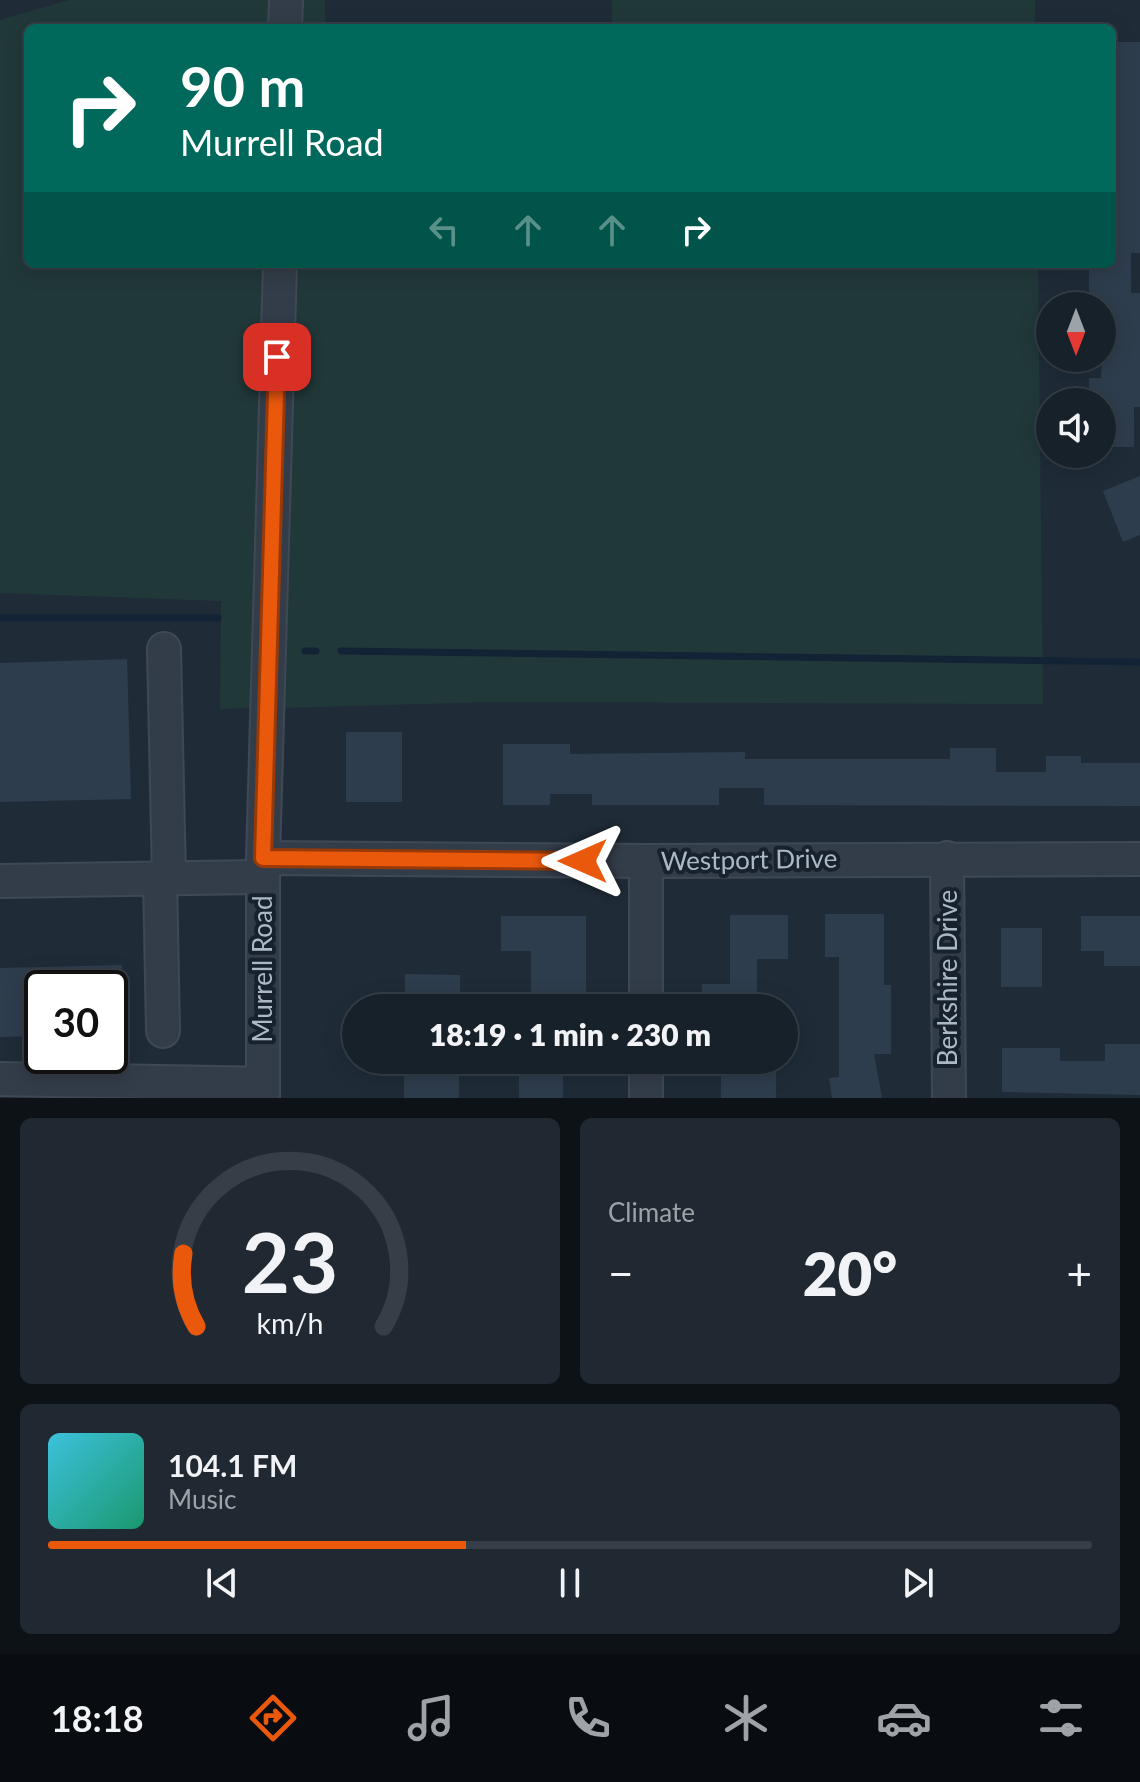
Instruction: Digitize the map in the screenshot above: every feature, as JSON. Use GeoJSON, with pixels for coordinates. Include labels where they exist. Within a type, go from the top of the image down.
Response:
{"type":"FeatureCollection","features":[{"type":"Feature","properties":{"kind":"street"},"geometry":{"type":"LineString","coordinates":[[285,24],[286,0]]}},
{"type":"Feature","properties":{"kind":"street","name":"Murrell Road"},"geometry":{"type":"LineString","coordinates":[[263,1091],[263,867],[280,268]]}},
{"type":"Feature","properties":{"kind":"street"},"geometry":{"type":"LineString","coordinates":[[163,1031],[164,649]]}},
{"type":"Feature","properties":{"kind":"street","name":"Westport Drive"},"geometry":{"type":"LineString","coordinates":[[0,881],[165,878],[263,867],[947,858],[1140,859]]}},
{"type":"Feature","properties":{"kind":"street","name":"Berkshire Drive"},"geometry":{"type":"LineString","coordinates":[[947,858],[949,1098]]}},
{"type":"Feature","properties":{"kind":"street"},"geometry":{"type":"LineString","coordinates":[[646,861],[646,994]]}},
{"type":"Feature","properties":{"kind":"street"},"geometry":{"type":"LineString","coordinates":[[646,1074],[646,1098]]}},
{"type":"Feature","properties":{"kind":"street"},"geometry":{"type":"LineString","coordinates":[[0,1079],[263,1091]]}},
{"type":"Feature","properties":{"kind":"green space"},"geometry":{"type":"Polygon","coordinates":[[[69,0],[273,0],[272,24],[24,24],[24,268],[267,268],[254,708],[220,709],[221,601],[0,593],[0,20],[69,0]]]}},
{"type":"Feature","properties":{"kind":"green space"},"geometry":{"type":"Polygon","coordinates":[[[298,0],[325,0],[325,24],[297,24],[298,0]]]}},
{"type":"Feature","properties":{"kind":"green space"},"geometry":{"type":"Polygon","coordinates":[[[612,0],[1035,0],[1035,24],[612,24],[612,0]]]}},
{"type":"Feature","properties":{"kind":"green space"},"geometry":{"type":"Polygon","coordinates":[[[292,268],[1038,268],[1036,372],[1039,372],[1039,388],[1036,388],[1036,468],[1040,468],[1043,704],[493,702],[279,708],[292,268]]]}},
{"type":"Feature","properties":{"kind":"building"},"geometry":{"type":"Polygon","coordinates":[[[1116,42],[1140,42],[1140,253],[1131,253],[1131,293],[1140,293],[1140,407],[1134,407],[1134,447],[1116,447],[1116,388],[1089,388],[1089,378],[1101,378],[1101,372],[1116,372],[1116,292],[1089,292],[1089,268],[1116,268],[1116,42]]]}},
{"type":"Feature","properties":{"kind":"building"},"geometry":{"type":"Polygon","coordinates":[[[1140,476],[1140,535],[1123,542],[1103,491],[1140,476]]]}},
{"type":"Feature","properties":{"kind":"building"},"geometry":{"type":"Polygon","coordinates":[[[127,659],[131,799],[0,802],[0,663],[127,659]]]}},
{"type":"Feature","properties":{"kind":"building"},"geometry":{"type":"Polygon","coordinates":[[[346,732],[402,732],[402,802],[346,802],[346,732]]]}},
{"type":"Feature","properties":{"kind":"building"},"geometry":{"type":"Polygon","coordinates":[[[503,744],[570,744],[570,754],[745,752],[745,759],[950,759],[950,748],[996,748],[996,772],[1046,772],[1046,756],[1081,756],[1081,763],[1140,763],[1140,806],[764,805],[764,788],[719,788],[719,805],[592,805],[592,794],[550,794],[550,805],[503,805],[503,744]]]}},
{"type":"Feature","properties":{"kind":"building"},"geometry":{"type":"Polygon","coordinates":[[[825,914],[884,914],[884,985],[891,985],[891,1054],[874,1054],[882,1098],[832,1098],[829,1078],[839,1077],[839,957],[825,957],[825,914]]]}},
{"type":"Feature","properties":{"kind":"building"},"geometry":{"type":"Polygon","coordinates":[[[730,915],[788,915],[788,959],[757,959],[757,994],[702,994],[702,984],[730,984],[730,915]]]}},
{"type":"Feature","properties":{"kind":"building"},"geometry":{"type":"Polygon","coordinates":[[[501,916],[586,916],[586,994],[531,994],[531,951],[501,951],[501,916]]]}},
{"type":"Feature","properties":{"kind":"building"},"geometry":{"type":"Polygon","coordinates":[[[1081,916],[1140,916],[1140,966],[1104,966],[1104,951],[1081,951],[1081,916]]]}},
{"type":"Feature","properties":{"kind":"building"},"geometry":{"type":"Polygon","coordinates":[[[1001,928],[1042,928],[1042,987],[1001,987],[1001,928]]]}},
{"type":"Feature","properties":{"kind":"building"},"geometry":{"type":"Polygon","coordinates":[[[122,965],[122,970],[24,970],[24,1036],[0,1037],[0,968],[122,965]]]}},
{"type":"Feature","properties":{"kind":"building"},"geometry":{"type":"Polygon","coordinates":[[[405,974],[460,975],[460,994],[405,994],[405,974]]]}},
{"type":"Feature","properties":{"kind":"building"},"geometry":{"type":"Polygon","coordinates":[[[1105,1044],[1140,1044],[1140,1095],[1002,1092],[1002,1048],[1060,1048],[1060,1061],[1105,1061],[1105,1044]]]}},
{"type":"Feature","properties":{"kind":"building"},"geometry":{"type":"Polygon","coordinates":[[[404,1074],[459,1074],[459,1098],[404,1098],[404,1074]]]}},
{"type":"Feature","properties":{"kind":"building"},"geometry":{"type":"Polygon","coordinates":[[[519,1074],[563,1074],[563,1098],[519,1098],[519,1074]]]}},
{"type":"Feature","properties":{"kind":"building"},"geometry":{"type":"Polygon","coordinates":[[[721,1074],[776,1074],[776,1098],[721,1098],[721,1074]]]}},
{"type":"Feature","properties":{"kind":"waterway"},"geometry":{"type":"LineString","coordinates":[[0,618],[218,618]]}},
{"type":"Feature","properties":{"kind":"waterway"},"geometry":{"type":"LineString","coordinates":[[305,651],[316,651]]}},
{"type":"Feature","properties":{"kind":"waterway"},"geometry":{"type":"LineString","coordinates":[[341,651],[1140,662]]}},
{"type":"Feature","properties":{"kind":"route"},"geometry":{"type":"LineString","coordinates":[[277,357],[263,858],[583,861]]}}]}
